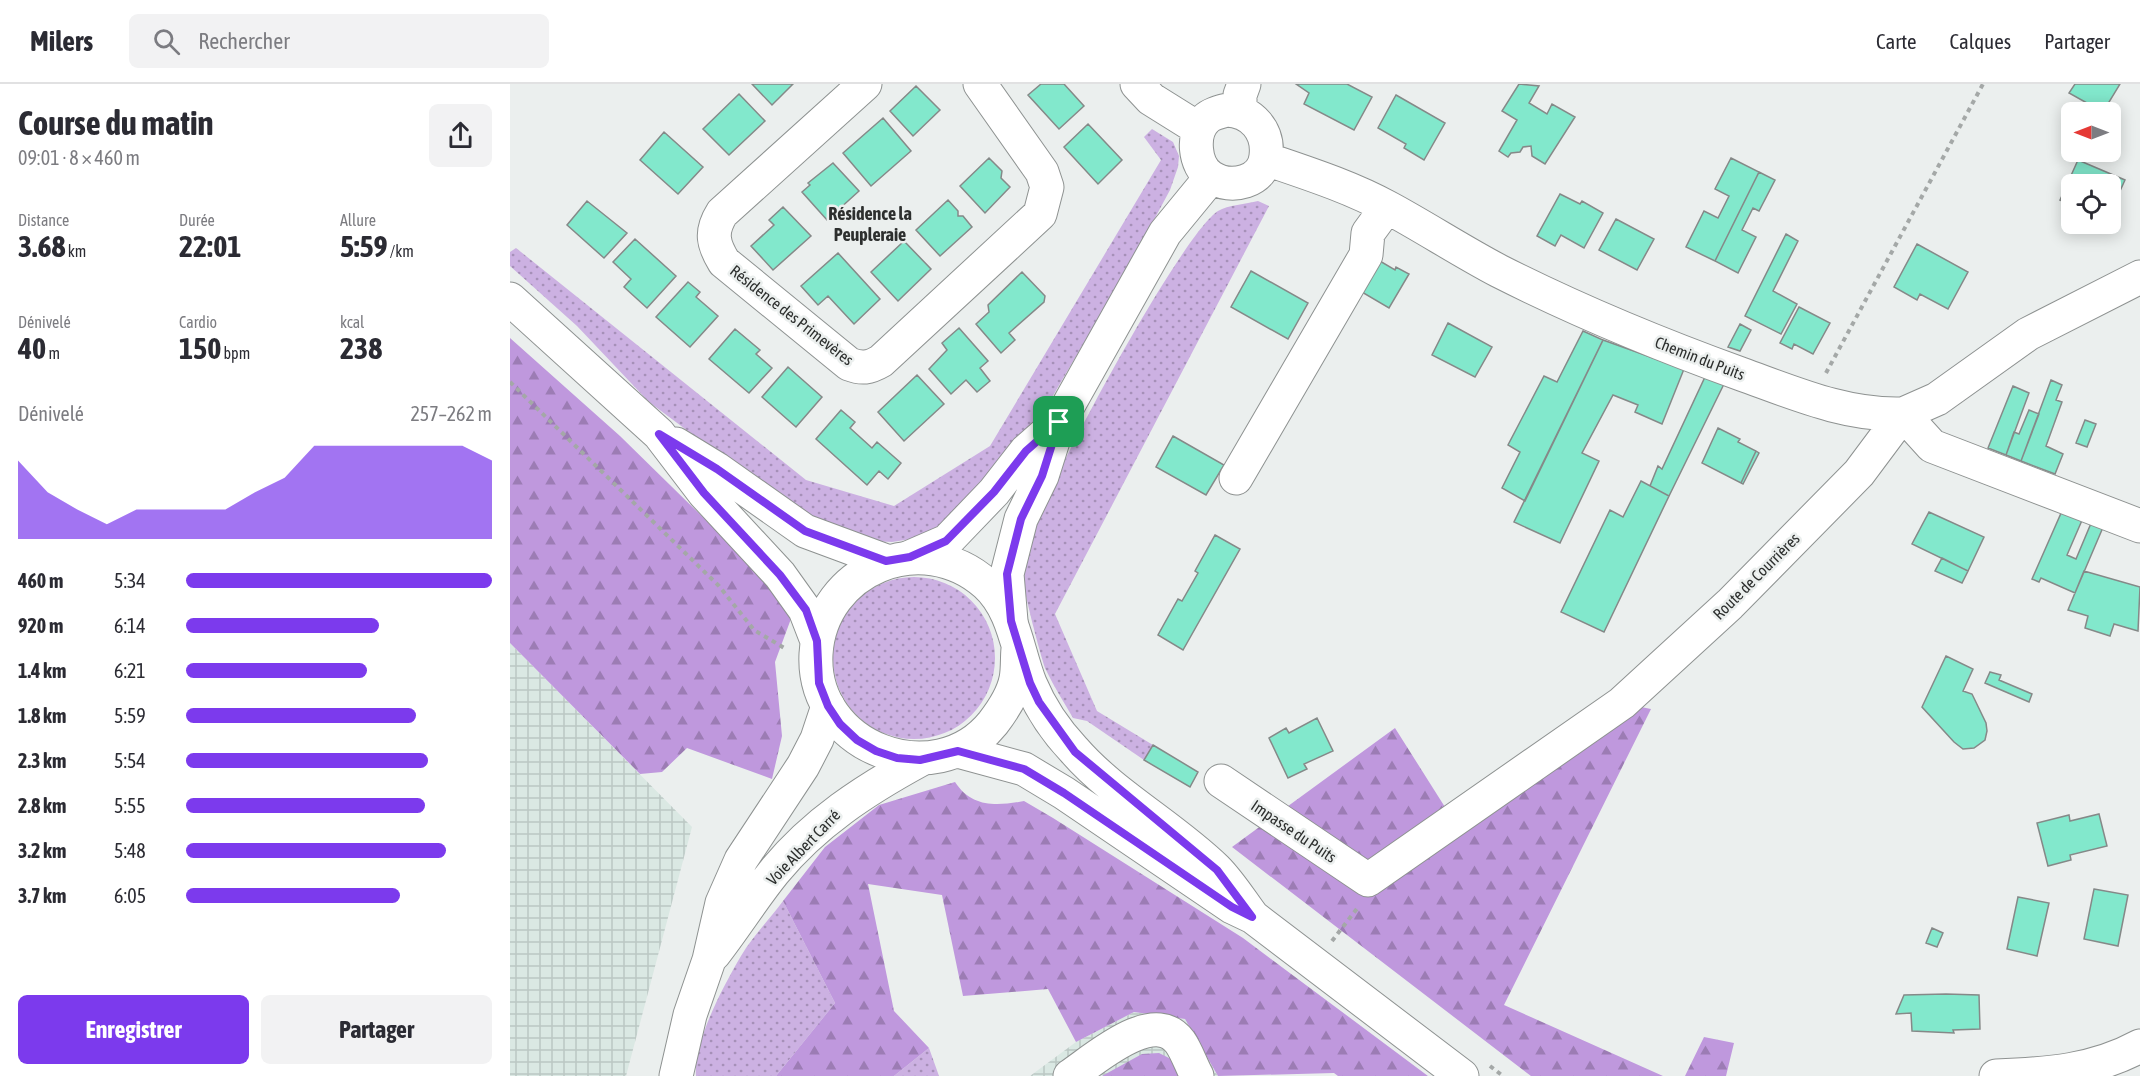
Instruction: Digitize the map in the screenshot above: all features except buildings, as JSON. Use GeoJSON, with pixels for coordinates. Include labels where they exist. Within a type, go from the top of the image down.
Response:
{"type":"FeatureCollection","features":[{"type":"Feature","properties":{"kind":"street","name":"Résidence des Primevères"},"geometry":{"type":"LineString","coordinates":[[865,84],[722,213],[715,224],[713,236],[715,247],[724,262],[849,364],[859,368],[871,367],[881,361],[1040,214],[1047,187],[1042,172],[980,84]]}},
{"type":"Feature","properties":{"kind":"street"},"geometry":{"type":"LineString","coordinates":[[1137,84],[1151,99],[1199,129]]}},
{"type":"Feature","properties":{"kind":"street"},"geometry":{"type":"LineString","coordinates":[[1242,97],[1250,116],[1264,134],[1266,159],[1252,180],[1226,183],[1211,177],[1202,166],[1197,154],[1196,141],[1199,129],[1206,119],[1242,97]]}},
{"type":"Feature","properties":{"kind":"street","name":"Chemin du Puits"},"geometry":{"type":"LineString","coordinates":[[1266,159],[1303,171],[1387,207],[1499,271],[1588,315],[1812,400],[1850,410],[1903,414]]}},
{"type":"Feature","properties":{"kind":"street"},"geometry":{"type":"LineString","coordinates":[[510,299],[659,434],[704,493],[780,575],[806,610],[817,641],[819,683],[828,706],[840,724],[857,740],[876,751],[897,758],[920,760],[958,751],[984,734],[1004,710],[1016,680],[1015,635],[1007,574],[1021,519],[1042,476],[1059,422],[1165,233],[1211,177]]}},
{"type":"Feature","properties":{"kind":"street"},"geometry":{"type":"LineString","coordinates":[[1240,442],[1353,245],[1368,233],[1387,207]]}},
{"type":"Feature","properties":{"kind":"street"},"geometry":{"type":"LineString","coordinates":[[1236,478],[1366,255],[1368,233]]}},
{"type":"Feature","properties":{"kind":"street","name":"Route de Courrières"},"geometry":{"type":"LineString","coordinates":[[1364,893],[1622,703],[1730,604],[1859,473],[1903,414],[1937,399],[2028,334],[2140,277]]}},
{"type":"Feature","properties":{"kind":"street"},"geometry":{"type":"LineString","coordinates":[[1903,414],[1932,446],[2140,526]]}},
{"type":"Feature","properties":{"kind":"street"},"geometry":{"type":"LineString","coordinates":[[817,641],[829,610],[848,584],[866,570],[946,541],[994,492],[1026,451],[1059,422]]}},
{"type":"Feature","properties":{"kind":"street"},"geometry":{"type":"LineString","coordinates":[[659,434],[717,469],[805,531],[898,559],[942,560],[971,572],[1002,602],[1039,702],[1075,752],[1217,870],[1252,917]]}},
{"type":"Feature","properties":{"kind":"street","name":"Voie Albert Carré"},"geometry":{"type":"LineString","coordinates":[[676,1076],[690,1015],[709,960],[722,903],[741,860],[803,766],[817,739],[828,706]]}},
{"type":"Feature","properties":{"kind":"street"},"geometry":{"type":"LineString","coordinates":[[958,751],[1024,769],[1064,793],[1232,907],[1252,917],[1462,1076]]}},
{"type":"Feature","properties":{"kind":"street","name":"Voie Albert Carré"},"geometry":{"type":"LineString","coordinates":[[709,960],[774,872],[808,836],[847,802],[920,760]]}},
{"type":"Feature","properties":{"kind":"street","name":"Impasse du Puits"},"geometry":{"type":"LineString","coordinates":[[1221,781],[1364,893]]}},
{"type":"Feature","properties":{"kind":"street"},"geometry":{"type":"LineString","coordinates":[[1070,1076],[1129,1036],[1150,1028],[1168,1032],[1179,1041],[1197,1076]]}},
{"type":"Feature","properties":{"kind":"street"},"geometry":{"type":"LineString","coordinates":[[1996,1076],[2050,1074],[2088,1068],[2117,1058],[2140,1046]]}},
{"type":"Feature","properties":{"kind":"path"},"geometry":{"type":"LineString","coordinates":[[1812,400],[1983,84]]}},
{"type":"Feature","properties":{"kind":"path"},"geometry":{"type":"LineString","coordinates":[[510,382],[719,586],[754,630],[784,648]]}},
{"type":"Feature","properties":{"kind":"path"},"geometry":{"type":"LineString","coordinates":[[1331,942],[1364,893]]}},
{"type":"Feature","properties":{"kind":"shaded area"},"geometry":{"type":"Polygon","coordinates":[[[1152,129],[1173,142],[1179,156],[1178,167],[1170,190],[1134,257],[1044,411],[988,482],[944,529],[924,537],[892,542],[872,541],[799,514],[649,402],[577,326],[510,266],[510,252],[516,248],[806,480],[894,506],[990,446],[1161,160],[1144,137],[1152,129]]]}},
{"type":"Feature","properties":{"kind":"shaded area"},"geometry":{"type":"Polygon","coordinates":[[[1258,201],[1269,206],[1055,614],[1097,711],[1153,745],[1144,760],[1087,721],[1073,718],[1043,662],[1027,599],[1021,564],[1049,492],[1076,438],[1108,378],[1172,270],[1199,231],[1218,211],[1258,201]]]}},
{"type":"Feature","properties":{"kind":"shaded area"},"geometry":{"type":"Polygon","coordinates":[[[914,577],[945,584],[959,591],[971,601],[981,613],[988,627],[995,658],[988,689],[981,703],[971,715],[959,725],[945,732],[914,739],[883,732],[869,725],[857,715],[847,703],[840,689],[833,658],[840,627],[847,613],[857,601],[869,591],[883,584],[914,577]]]}},
{"type":"Feature","properties":{"kind":"shaded area"},"geometry":{"type":"Polygon","coordinates":[[[510,643],[692,827],[626,1076],[510,1076],[510,643]]]}},
{"type":"Feature","properties":{"kind":"shaded area"},"geometry":{"type":"Polygon","coordinates":[[[783,901],[835,1003],[776,1076],[696,1076],[699,1047],[718,998],[745,949],[783,901]]]}},
{"type":"Feature","properties":{"kind":"shaded area"},"geometry":{"type":"Polygon","coordinates":[[[1134,1012],[1185,1019],[1218,1076],[1030,1076],[1076,1042],[1134,1012]]]}},
{"type":"Feature","properties":{"kind":"shaded area"},"geometry":{"type":"Polygon","coordinates":[[[929,1048],[939,1076],[894,1076],[929,1048]]]}},
{"type":"Feature","properties":{"kind":"green space"},"geometry":{"type":"Polygon","coordinates":[[[510,338],[620,436],[768,581],[792,616],[775,662],[782,736],[772,779],[687,748],[662,772],[640,774],[510,643],[510,338]]]}},
{"type":"Feature","properties":{"kind":"green space"},"geometry":{"type":"Polygon","coordinates":[[[1636,706],[1651,709],[1504,1005],[1663,1076],[1531,1076],[1232,847],[1395,728],[1462,834],[1636,706]]]}},
{"type":"Feature","properties":{"kind":"green space"},"geometry":{"type":"Polygon","coordinates":[[[955,782],[969,797],[977,801],[1004,804],[1024,801],[1053,818],[1243,938],[1428,1076],[1338,1076],[1334,1073],[1218,1076],[1185,1019],[1134,1012],[1076,1042],[1048,989],[963,996],[942,895],[868,884],[894,1011],[929,1048],[894,1076],[776,1076],[835,1003],[783,901],[825,847],[879,805],[955,782]]]}},
{"type":"Feature","properties":{"kind":"green space"},"geometry":{"type":"Polygon","coordinates":[[[1704,1037],[1734,1043],[1726,1076],[1685,1076],[1704,1037]]]}},
{"type":"Feature","properties":{"kind":"green space"},"geometry":{"type":"Polygon","coordinates":[[[1159,1053],[1171,1059],[1182,1076],[1102,1076],[1142,1054],[1159,1053]]]}},
{"type":"Feature","properties":{"kind":"district","name":"Résidence la Peupleraie"},"geometry":{"type":"Point","coordinates":[870,223]}},
{"type":"Feature","properties":{"kind":"route"},"geometry":{"type":"LineString","coordinates":[[1059,422],[1042,476],[1021,519],[1007,574],[1011,621],[1030,683],[1039,702],[1075,752],[1217,870],[1252,917],[1184,876],[1064,793],[1024,769],[958,751],[920,760],[897,758],[876,751],[857,740],[840,724],[828,706],[819,683],[816,658],[817,641],[806,610],[780,575],[704,493],[659,434],[717,469],[805,531],[886,561],[910,557],[946,541],[994,492],[1026,451],[1059,422]]}}]}
